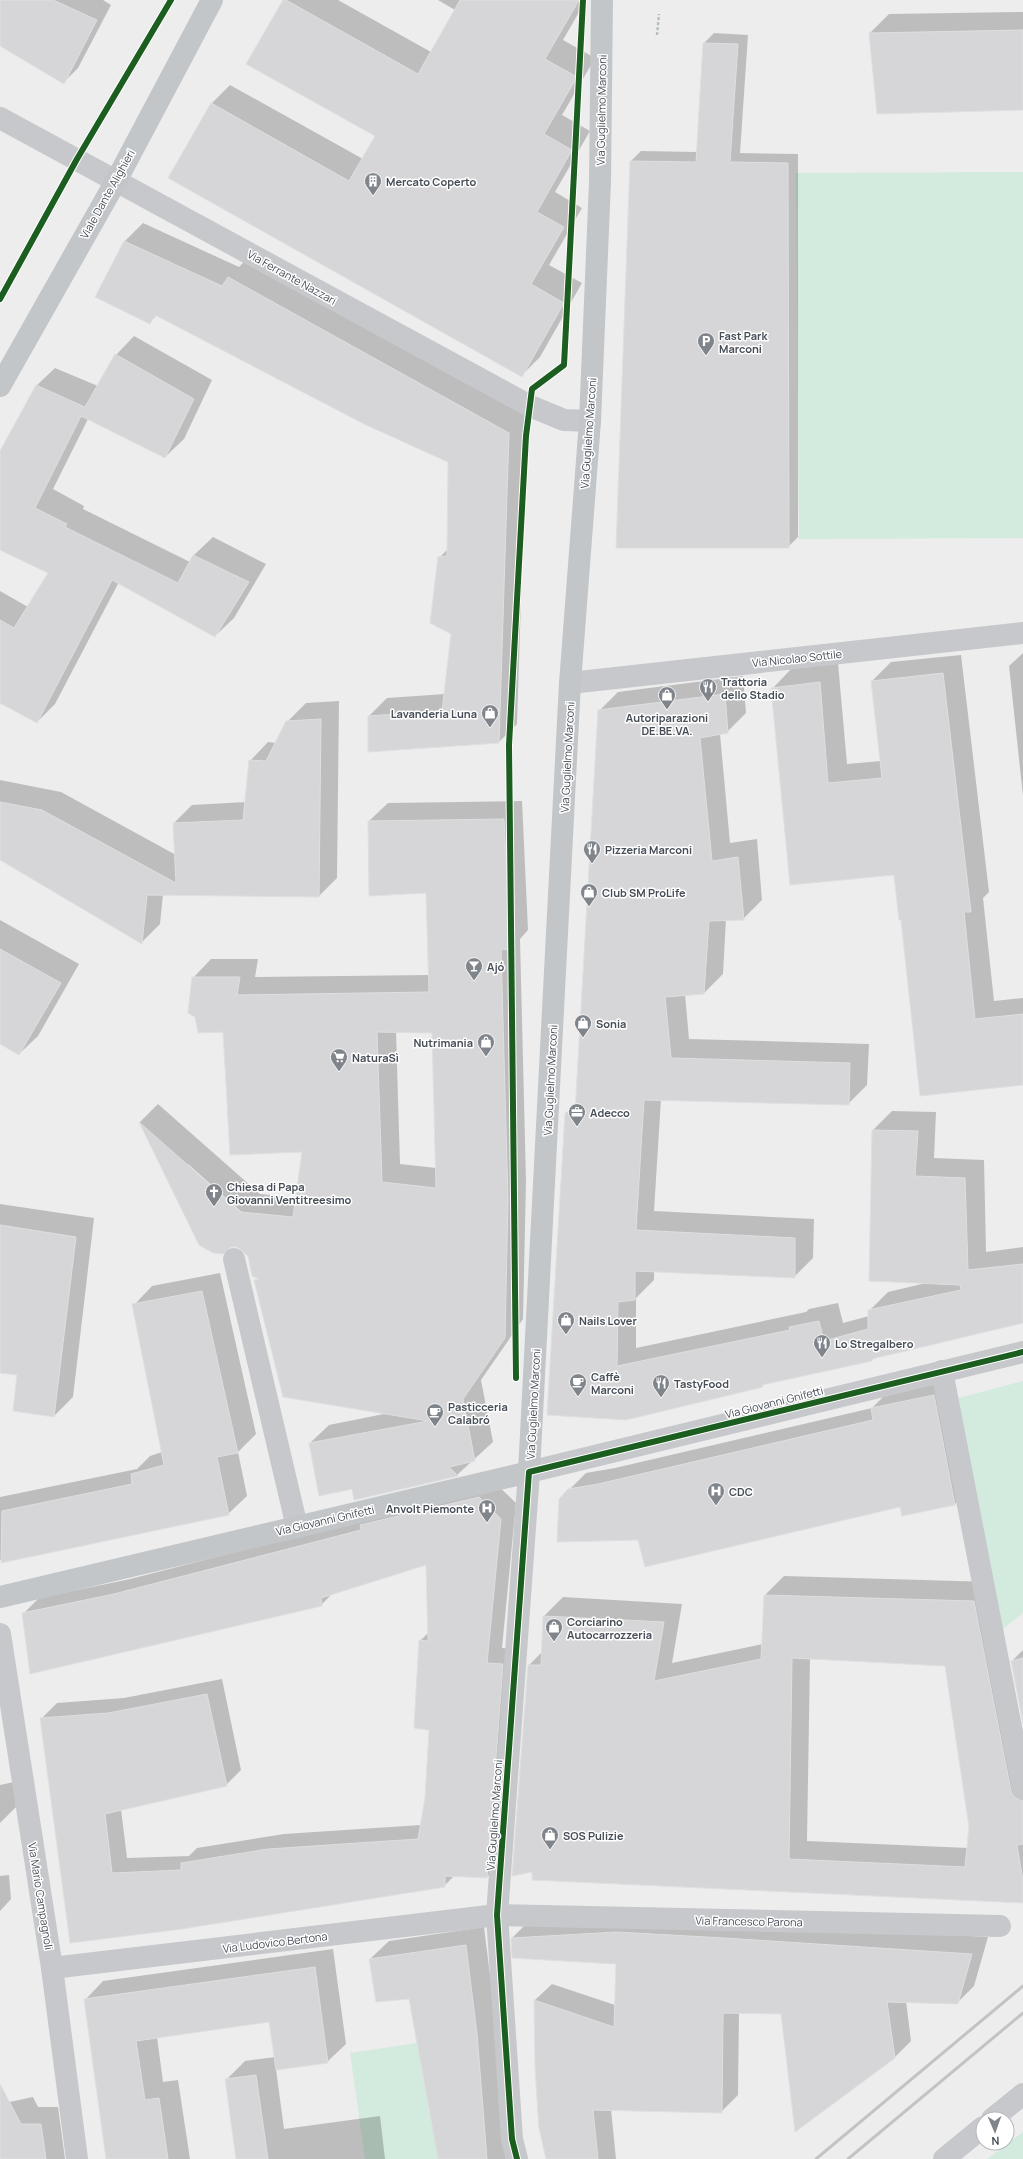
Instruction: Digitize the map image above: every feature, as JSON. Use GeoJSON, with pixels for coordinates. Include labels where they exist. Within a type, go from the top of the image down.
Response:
{"type":"FeatureCollection","features":[{"type":"Feature","properties":{"kind":"main road","name":"Viale Dante Alighieri"},"geometry":{"type":"LineString","coordinates":[[0,386],[116,181],[212,0]]}},
{"type":"Feature","properties":{"kind":"main road","name":"Via Guglielmo Marconi"},"geometry":{"type":"LineString","coordinates":[[529,1472],[570,683],[590,421],[600,182],[602,0]]}},
{"type":"Feature","properties":{"kind":"main road","name":"Via Giovanni Gnifetti"},"geometry":{"type":"LineString","coordinates":[[0,1597],[529,1472]]}},
{"type":"Feature","properties":{"kind":"street","name":"Via Ferrante Nazzari"},"geometry":{"type":"LineString","coordinates":[[0,118],[530,406],[564,420],[590,421]]}},
{"type":"Feature","properties":{"kind":"street","name":"Via Nicolao Sottile"},"geometry":{"type":"LineString","coordinates":[[570,683],[1023,633]]}},
{"type":"Feature","properties":{"kind":"street"},"geometry":{"type":"LineString","coordinates":[[234,1259],[297,1527]]}},
{"type":"Feature","properties":{"kind":"street","name":"Via Giovanni Gnifetti"},"geometry":{"type":"LineString","coordinates":[[529,1472],[1023,1352]]}},
{"type":"Feature","properties":{"kind":"street"},"geometry":{"type":"LineString","coordinates":[[942,1371],[1023,1789]]}},
{"type":"Feature","properties":{"kind":"street","name":"Via Guglielmo Marconi"},"geometry":{"type":"LineString","coordinates":[[517,2159],[512,2140],[497,1916],[529,1472]]}},
{"type":"Feature","properties":{"kind":"street","name":"Via Mario Campagnoli"},"geometry":{"type":"LineString","coordinates":[[0,1634],[52,1968],[77,2159]]}},
{"type":"Feature","properties":{"kind":"street","name":"Via Francesco Parona"},"geometry":{"type":"LineString","coordinates":[[497,1916],[1000,1926]]}},
{"type":"Feature","properties":{"kind":"street","name":"Via Ludovico Bertona"},"geometry":{"type":"LineString","coordinates":[[52,1968],[497,1916]]}},
{"type":"Feature","properties":{"kind":"street"},"geometry":{"type":"LineString","coordinates":[[1002,2111],[1023,2094]]}},
{"type":"Feature","properties":{"kind":"street"},"geometry":{"type":"LineString","coordinates":[[944,2159],[975,2134]]}},
{"type":"Feature","properties":{"kind":"path"},"geometry":{"type":"LineString","coordinates":[[657,35],[659,14]]}},
{"type":"Feature","properties":{"kind":"green space"},"geometry":{"type":"Polygon","coordinates":[[[1023,172],[1023,538],[799,539],[796,173],[1023,172]]]}},
{"type":"Feature","properties":{"kind":"green space"},"geometry":{"type":"Polygon","coordinates":[[[1023,1381],[1023,1613],[998,1633],[955,1399],[1023,1381]]]}},
{"type":"Feature","properties":{"kind":"green space"},"geometry":{"type":"Polygon","coordinates":[[[417,2043],[438,2159],[365,2159],[350,2053],[417,2043]]]}},
{"type":"Feature","properties":{"kind":"green space"},"geometry":{"type":"Polygon","coordinates":[[[1023,2132],[1023,2159],[987,2159],[998,2151],[1015,2151],[1015,2138],[1023,2132]]]}},
{"type":"Feature","properties":{"kind":"building"},"geometry":{"type":"Polygon","coordinates":[[[0,0],[53,0],[97,20],[64,84],[0,46],[0,0]]]}},
{"type":"Feature","properties":{"kind":"building","name":"Mercato Coperto"},"geometry":{"type":"Polygon","coordinates":[[[283,0],[286,0],[418,74],[460,0],[579,0],[545,59],[577,77],[544,134],[572,150],[537,212],[564,227],[531,284],[564,303],[522,377],[168,178],[211,103],[349,181],[375,136],[246,64],[283,0]]]}},
{"type":"Feature","properties":{"kind":"building"},"geometry":{"type":"Polygon","coordinates":[[[1023,30],[1023,110],[877,114],[869,33],[1023,30]]]}},
{"type":"Feature","properties":{"kind":"building","name":"Fast Park Marconi"},"geometry":{"type":"Polygon","coordinates":[[[703,43],[738,44],[730,162],[788,163],[789,548],[616,548],[630,161],[696,162],[703,43]]]}},
{"type":"Feature","properties":{"kind":"building"},"geometry":{"type":"Polygon","coordinates":[[[124,241],[222,286],[228,277],[509,433],[499,743],[368,752],[368,716],[442,711],[451,634],[430,623],[438,557],[447,556],[448,462],[364,424],[155,315],[150,324],[95,297],[124,241]]]}},
{"type":"Feature","properties":{"kind":"building"},"geometry":{"type":"Polygon","coordinates":[[[115,354],[194,399],[165,458],[81,416],[35,508],[67,524],[65,527],[178,583],[193,555],[249,582],[215,637],[112,580],[37,723],[0,703],[0,620],[14,628],[48,573],[0,550],[0,451],[36,385],[85,407],[115,354]]]}},
{"type":"Feature","properties":{"kind":"building"},"geometry":{"type":"Polygon","coordinates":[[[943,673],[971,912],[964,912],[975,1019],[1023,1014],[1023,1085],[920,1096],[901,920],[899,920],[894,875],[790,885],[771,688],[820,682],[828,783],[882,778],[871,681],[943,673]]]}},
{"type":"Feature","properties":{"kind":"building"},"geometry":{"type":"Polygon","coordinates":[[[725,694],[728,733],[700,738],[712,861],[738,857],[744,920],[709,921],[704,994],[665,997],[671,1058],[850,1063],[849,1105],[644,1100],[636,1230],[795,1238],[795,1278],[635,1271],[635,1300],[618,1302],[617,1366],[790,1330],[789,1327],[819,1321],[824,1341],[868,1329],[868,1310],[961,1290],[960,1285],[869,1281],[872,1130],[918,1131],[915,1176],[965,1178],[968,1270],[1023,1264],[1023,1323],[872,1359],[872,1361],[762,1385],[763,1387],[626,1420],[547,1415],[565,1113],[575,1113],[598,710],[725,694]]]}},
{"type":"Feature","properties":{"kind":"building"},"geometry":{"type":"Polygon","coordinates":[[[321,719],[319,897],[147,895],[142,944],[0,860],[0,802],[42,810],[176,883],[173,823],[243,820],[249,760],[266,761],[286,721],[321,719]]]}},
{"type":"Feature","properties":{"kind":"building"},"geometry":{"type":"Polygon","coordinates":[[[504,819],[510,950],[501,949],[508,1200],[505,1338],[463,1399],[475,1461],[449,1467],[458,1476],[354,1500],[352,1489],[319,1496],[309,1443],[428,1421],[283,1397],[254,1280],[259,1279],[252,1276],[248,1256],[237,1247],[231,1247],[223,1254],[213,1253],[199,1245],[139,1122],[241,1212],[293,1217],[302,1152],[230,1155],[223,1032],[198,1033],[195,1017],[188,1013],[192,977],[240,977],[237,995],[429,992],[426,893],[369,896],[368,821],[504,819]],[[377,1032],[382,1182],[436,1188],[432,1033],[377,1032]]]}},
{"type":"Feature","properties":{"kind":"building"},"geometry":{"type":"Polygon","coordinates":[[[0,949],[61,983],[19,1055],[0,1044],[0,949]]]}},
{"type":"Feature","properties":{"kind":"building"},"geometry":{"type":"Polygon","coordinates":[[[0,1225],[76,1237],[54,1417],[13,1411],[17,1375],[0,1373],[0,1225]]]}},
{"type":"Feature","properties":{"kind":"building"},"geometry":{"type":"Polygon","coordinates":[[[202,1291],[238,1453],[217,1457],[229,1515],[1,1563],[2,1511],[132,1484],[131,1474],[164,1465],[132,1304],[202,1291]]]}},
{"type":"Feature","properties":{"kind":"building"},"geometry":{"type":"Polygon","coordinates":[[[934,1395],[955,1505],[902,1516],[900,1507],[645,1567],[638,1540],[557,1542],[559,1499],[568,1489],[598,1484],[873,1420],[871,1408],[934,1395]]]}},
{"type":"Feature","properties":{"kind":"building"},"geometry":{"type":"Polygon","coordinates":[[[479,1497],[501,1519],[487,1663],[503,1664],[487,1878],[445,1876],[445,1887],[182,1929],[70,1943],[40,1718],[108,1713],[207,1694],[227,1786],[105,1814],[112,1873],[181,1870],[181,1863],[268,1849],[418,1839],[425,1798],[429,1730],[414,1728],[419,1640],[428,1641],[426,1565],[321,1598],[322,1606],[30,1674],[22,1613],[114,1594],[361,1530],[360,1525],[479,1497]]]}},
{"type":"Feature","properties":{"kind":"building"},"geometry":{"type":"Polygon","coordinates":[[[764,1595],[974,1601],[1011,1791],[1014,1797],[1023,1801],[1023,1844],[1017,1845],[1023,1881],[1023,1903],[532,1880],[532,1872],[512,1876],[528,1665],[541,1665],[543,1616],[664,1622],[654,1681],[761,1659],[764,1595]],[[792,1658],[789,1859],[965,1867],[969,1827],[945,1666],[792,1658]]]}},
{"type":"Feature","properties":{"kind":"building"},"geometry":{"type":"Polygon","coordinates":[[[1023,1658],[1023,1723],[1011,1661],[1023,1658]]]}},
{"type":"Feature","properties":{"kind":"building"},"geometry":{"type":"Polygon","coordinates":[[[617,1932],[972,1954],[958,2004],[887,2002],[895,2058],[795,2132],[781,2014],[723,2013],[722,2113],[593,2110],[598,2159],[546,2159],[539,2128],[535,2067],[534,2000],[614,2027],[616,1964],[512,1958],[511,1938],[617,1932]]]}},
{"type":"Feature","properties":{"kind":"building"},"geometry":{"type":"Polygon","coordinates":[[[466,1945],[477,2034],[487,2159],[438,2159],[409,1999],[376,2002],[369,1959],[466,1945]]]}},
{"type":"Feature","properties":{"kind":"building"},"geometry":{"type":"Polygon","coordinates":[[[315,1967],[328,2063],[276,2070],[269,2022],[136,2041],[145,2100],[159,2098],[168,2159],[106,2159],[84,1999],[315,1967]]]}},
{"type":"Feature","properties":{"kind":"building"},"geometry":{"type":"Polygon","coordinates":[[[256,2075],[268,2159],[236,2159],[225,2079],[256,2075]]]}},
{"type":"Feature","properties":{"kind":"building"},"geometry":{"type":"Polygon","coordinates":[[[0,2084],[21,2124],[41,2124],[46,2159],[0,2159],[0,2084]]]}},
{"type":"Feature","properties":{"kind":"railway"},"geometry":{"type":"LineString","coordinates":[[816,2159],[1023,1986]]}},
{"type":"Feature","properties":{"kind":"railway"},"geometry":{"type":"LineString","coordinates":[[848,2159],[1023,2013]]}},
{"type":"Feature","properties":{"kind":"cycle path"},"geometry":{"type":"LineString","coordinates":[[0,299],[77,159],[171,0]]}},
{"type":"Feature","properties":{"kind":"cycle path"},"geometry":{"type":"LineString","coordinates":[[516,1378],[509,745],[526,436],[532,389],[564,365],[583,0]]}},
{"type":"Feature","properties":{"kind":"cycle path"},"geometry":{"type":"LineString","coordinates":[[517,2159],[512,2139],[497,1915],[529,1472],[1023,1352]]}},
{"type":"Feature","properties":{"kind":"place","name":"Mercato Coperto"},"geometry":{"type":"Point","coordinates":[373,196]}},
{"type":"Feature","properties":{"kind":"place","name":"Fast Park Marconi"},"geometry":{"type":"Point","coordinates":[706,356]}},
{"type":"Feature","properties":{"kind":"place","name":"Trattoria dello Stadio"},"geometry":{"type":"Point","coordinates":[708,702]}},
{"type":"Feature","properties":{"kind":"place","name":"Autoriparazioni DE.BE.VA."},"geometry":{"type":"Point","coordinates":[667,710]}},
{"type":"Feature","properties":{"kind":"place","name":"Lavanderia Luna"},"geometry":{"type":"Point","coordinates":[490,728]}},
{"type":"Feature","properties":{"kind":"place","name":"Pizzeria Marconi"},"geometry":{"type":"Point","coordinates":[592,864]}},
{"type":"Feature","properties":{"kind":"place","name":"Club SM ProLife"},"geometry":{"type":"Point","coordinates":[589,907]}},
{"type":"Feature","properties":{"kind":"place","name":"Ajó"},"geometry":{"type":"Point","coordinates":[474,981]}},
{"type":"Feature","properties":{"kind":"place","name":"Sonia"},"geometry":{"type":"Point","coordinates":[583,1038]}},
{"type":"Feature","properties":{"kind":"place","name":"Nutrimania"},"geometry":{"type":"Point","coordinates":[486,1057]}},
{"type":"Feature","properties":{"kind":"place","name":"NaturaSì"},"geometry":{"type":"Point","coordinates":[339,1072]}},
{"type":"Feature","properties":{"kind":"place","name":"Adecco"},"geometry":{"type":"Point","coordinates":[577,1127]}},
{"type":"Feature","properties":{"kind":"place","name":"Chiesa di Papa Giovanni Ventitreesimo"},"geometry":{"type":"Point","coordinates":[214,1207]}},
{"type":"Feature","properties":{"kind":"place","name":"Nails Lover"},"geometry":{"type":"Point","coordinates":[566,1335]}},
{"type":"Feature","properties":{"kind":"place","name":"Lo Stregalbero"},"geometry":{"type":"Point","coordinates":[822,1358]}},
{"type":"Feature","properties":{"kind":"place","name":"Caffè Marconi"},"geometry":{"type":"Point","coordinates":[578,1397]}},
{"type":"Feature","properties":{"kind":"place","name":"TastyFood"},"geometry":{"type":"Point","coordinates":[661,1398]}},
{"type":"Feature","properties":{"kind":"place","name":"Pasticceria Calabró"},"geometry":{"type":"Point","coordinates":[435,1427]}},
{"type":"Feature","properties":{"kind":"place","name":"CDC"},"geometry":{"type":"Point","coordinates":[716,1506]}},
{"type":"Feature","properties":{"kind":"place","name":"Anvolt Piemonte"},"geometry":{"type":"Point","coordinates":[487,1523]}},
{"type":"Feature","properties":{"kind":"place","name":"Corciarino Autocarrozzeria"},"geometry":{"type":"Point","coordinates":[554,1642]}},
{"type":"Feature","properties":{"kind":"place","name":"SOS Pulizie"},"geometry":{"type":"Point","coordinates":[550,1850]}}]}
